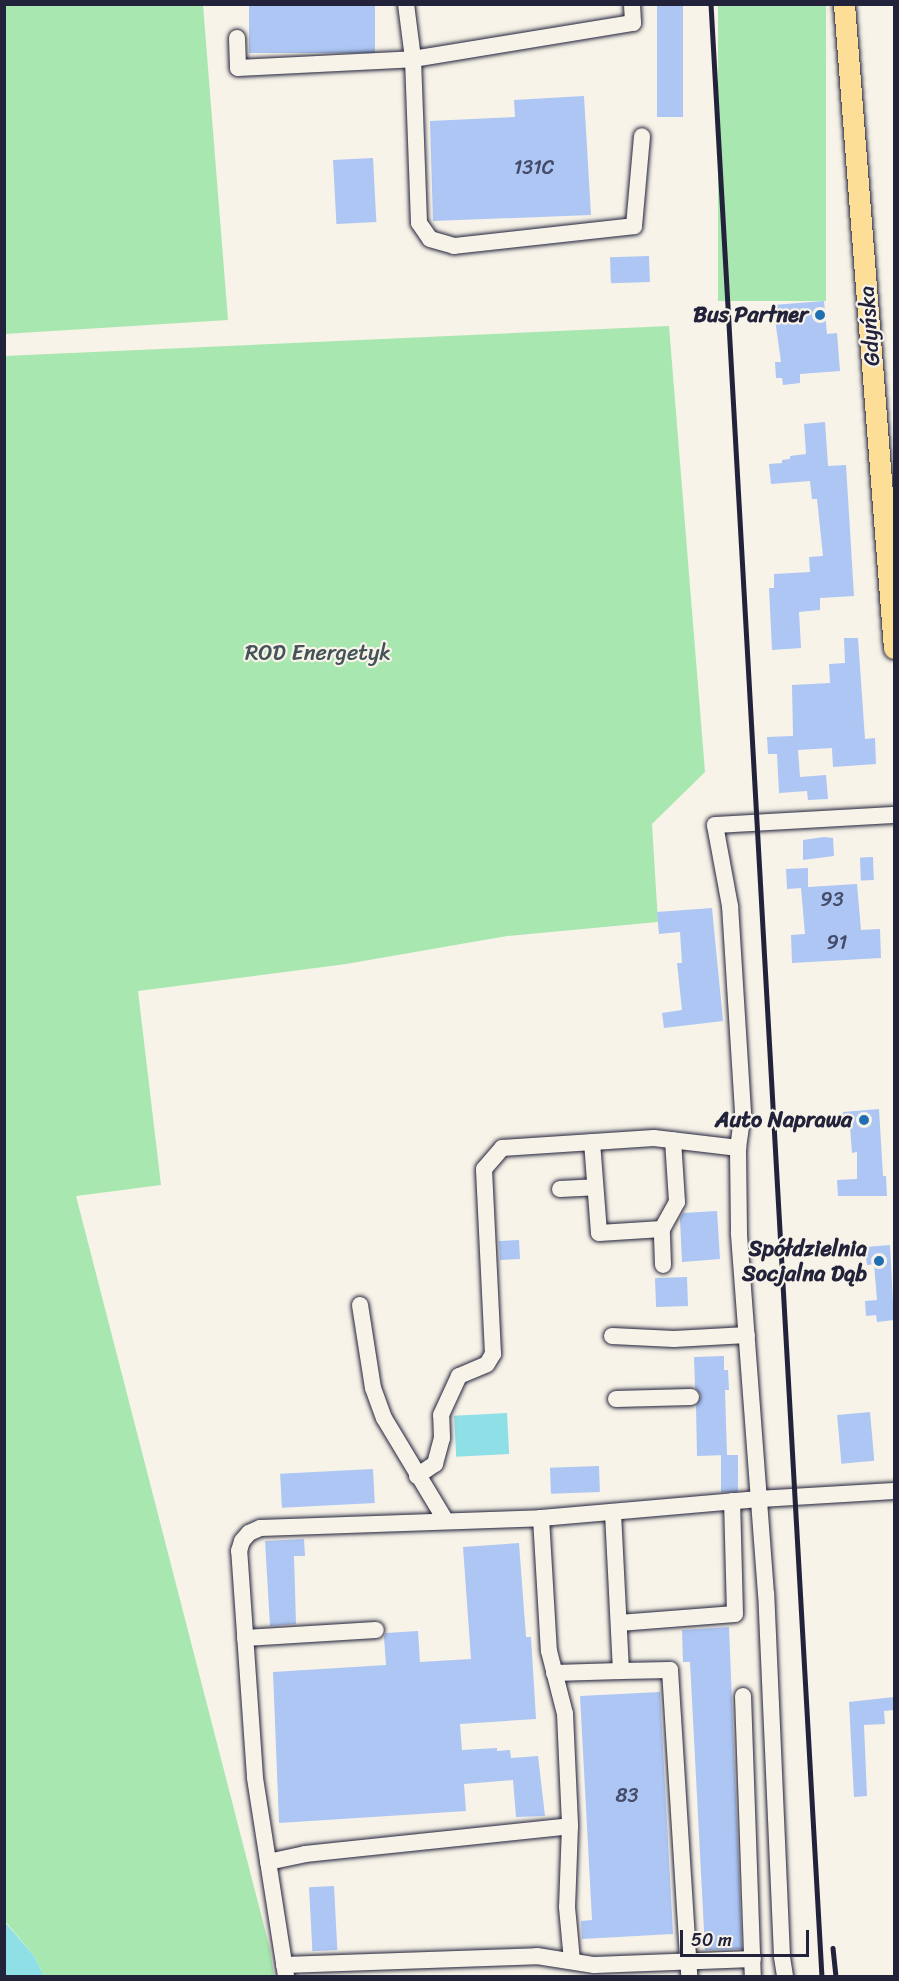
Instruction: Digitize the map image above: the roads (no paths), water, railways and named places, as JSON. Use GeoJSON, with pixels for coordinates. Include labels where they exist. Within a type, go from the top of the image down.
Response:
{"type":"FeatureCollection","features":[{"type":"Feature","properties":{"kind":"main road","name":"Gdyńska"},"geometry":{"type":"LineString","coordinates":[[844,4],[889,529],[894,648]]}},
{"type":"Feature","properties":{"kind":"lane"},"geometry":{"type":"LineString","coordinates":[[406,4],[413,59],[419,223],[430,240],[454,246],[634,226],[642,136]]}},
{"type":"Feature","properties":{"kind":"lane"},"geometry":{"type":"LineString","coordinates":[[237,38],[238,68],[413,59],[633,23],[632,4]]}},
{"type":"Feature","properties":{"kind":"lane"},"geometry":{"type":"LineString","coordinates":[[785,1977],[782,1956],[766,1594],[739,1232],[738,1148],[743,1112],[730,906],[715,825],[894,815]]}},
{"type":"Feature","properties":{"kind":"lane"},"geometry":{"type":"LineString","coordinates":[[417,1476],[435,1464],[442,1438],[441,1415],[459,1376],[487,1364],[493,1354],[484,1169],[502,1148],[654,1138],[738,1148]]}},
{"type":"Feature","properties":{"kind":"lane"},"geometry":{"type":"LineString","coordinates":[[663,1265],[662,1229],[677,1202],[673,1140]]}},
{"type":"Feature","properties":{"kind":"lane"},"geometry":{"type":"LineString","coordinates":[[592,1142],[599,1233],[662,1229]]}},
{"type":"Feature","properties":{"kind":"lane"},"geometry":{"type":"LineString","coordinates":[[560,1189],[595,1187]]}},
{"type":"Feature","properties":{"kind":"lane"},"geometry":{"type":"LineString","coordinates":[[360,1305],[373,1388],[384,1418],[446,1521]]}},
{"type":"Feature","properties":{"kind":"lane"},"geometry":{"type":"LineString","coordinates":[[612,1336],[674,1339],[747,1335]]}},
{"type":"Feature","properties":{"kind":"lane"},"geometry":{"type":"LineString","coordinates":[[616,1400],[691,1396]]}},
{"type":"Feature","properties":{"kind":"lane"},"geometry":{"type":"LineString","coordinates":[[753,1959],[688,1969],[619,1970],[537,1956],[285,1971],[255,1777],[239,1551],[242,1541],[249,1533],[260,1528],[541,1518],[759,1498],[894,1491]]}},
{"type":"Feature","properties":{"kind":"lane"},"geometry":{"type":"LineString","coordinates":[[619,1623],[735,1614],[732,1501]]}},
{"type":"Feature","properties":{"kind":"lane"},"geometry":{"type":"LineString","coordinates":[[613,1512],[621,1671]]}},
{"type":"Feature","properties":{"kind":"lane"},"geometry":{"type":"LineString","coordinates":[[541,1518],[549,1651],[565,1714],[570,1826],[567,1907],[572,1961]]}},
{"type":"Feature","properties":{"kind":"lane"},"geometry":{"type":"LineString","coordinates":[[245,1638],[375,1630]]}},
{"type":"Feature","properties":{"kind":"lane"},"geometry":{"type":"LineString","coordinates":[[554,1673],[670,1670],[688,1969]]}},
{"type":"Feature","properties":{"kind":"lane"},"geometry":{"type":"LineString","coordinates":[[742,1696],[753,1977]]}},
{"type":"Feature","properties":{"kind":"lane"},"geometry":{"type":"LineString","coordinates":[[268,1862],[305,1854],[570,1826]]}},
{"type":"Feature","properties":{"kind":"water"},"geometry":{"type":"Polygon","coordinates":[[[507,1413],[509,1454],[456,1457],[454,1416],[507,1413]]]}},
{"type":"Feature","properties":{"kind":"water"},"geometry":{"type":"Polygon","coordinates":[[[4,1921],[34,1956],[44,1976],[5,1976],[4,1921]]]}},
{"type":"Feature","properties":{"kind":"railway"},"geometry":{"type":"LineString","coordinates":[[711,4],[822,1976]]}},
{"type":"Feature","properties":{"kind":"railway"},"geometry":{"type":"LineString","coordinates":[[833,1948],[836,1976]]}},
{"type":"Feature","properties":{"kind":"place","name":"Bus Partner"},"geometry":{"type":"Point","coordinates":[820,315]}},
{"type":"Feature","properties":{"kind":"place","name":"Auto Naprawa"},"geometry":{"type":"Point","coordinates":[864,1120]}},
{"type":"Feature","properties":{"kind":"place","name":"Spółdzielnia Socjalna Dąb"},"geometry":{"type":"Point","coordinates":[879,1261]}},
{"type":"Feature","properties":{"kind":"park label","name":"ROD Energetyk"},"geometry":{"type":"Point","coordinates":[318,653]}}]}
